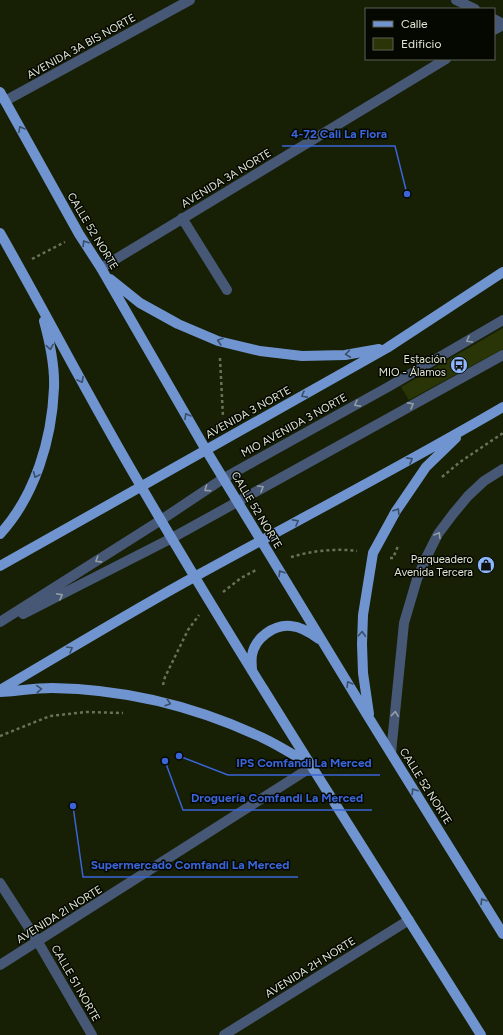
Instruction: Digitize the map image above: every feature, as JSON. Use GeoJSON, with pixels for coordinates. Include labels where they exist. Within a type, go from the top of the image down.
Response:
{"type":"FeatureCollection","features":[{"type":"Feature","properties":{"kind":"main road","name":"CALLE 52 NORTE"},"geometry":{"type":"LineString","coordinates":[[3,97],[79,234],[103,272],[206,450],[369,718],[503,934]]}},
{"type":"Feature","properties":{"kind":"main road"},"geometry":{"type":"LineString","coordinates":[[0,233],[141,486],[252,672],[313,766],[481,1035]]}},
{"type":"Feature","properties":{"kind":"main road"},"geometry":{"type":"LineString","coordinates":[[103,272],[140,303],[178,324],[218,341],[260,351],[302,356],[345,355],[387,348]]}},
{"type":"Feature","properties":{"kind":"main road","name":"AVENIDA 3 NORTE"},"geometry":{"type":"LineString","coordinates":[[0,566],[387,348],[503,272]]}},
{"type":"Feature","properties":{"kind":"main road"},"geometry":{"type":"LineString","coordinates":[[0,534],[25,498],[41,463],[50,425],[54,386],[51,347],[42,309]]}},
{"type":"Feature","properties":{"kind":"main road"},"geometry":{"type":"LineString","coordinates":[[0,691],[195,576],[262,541],[503,407]]}},
{"type":"Feature","properties":{"kind":"main road"},"geometry":{"type":"LineString","coordinates":[[369,718],[363,673],[362,644],[363,615],[374,553],[396,511],[426,467],[464,430]]}},
{"type":"Feature","properties":{"kind":"main road"},"geometry":{"type":"LineString","coordinates":[[252,672],[252,654],[260,639],[274,629],[290,625],[307,630],[323,641]]}},
{"type":"Feature","properties":{"kind":"main road"},"geometry":{"type":"LineString","coordinates":[[0,691],[51,688],[106,691],[160,700],[213,716],[265,738],[313,766]]}},
{"type":"Feature","properties":{"kind":"street","name":"AVENIDA 3A BIS NORTE"},"geometry":{"type":"LineString","coordinates":[[3,97],[190,0]]}},
{"type":"Feature","properties":{"kind":"street"},"geometry":{"type":"LineString","coordinates":[[456,0],[473,8]]}},
{"type":"Feature","properties":{"kind":"street","name":"AVENIDA 3A NORTE"},"geometry":{"type":"LineString","coordinates":[[103,272],[182,218],[444,60]]}},
{"type":"Feature","properties":{"kind":"street"},"geometry":{"type":"LineString","coordinates":[[182,218],[227,290]]}},
{"type":"Feature","properties":{"kind":"street","name":"MIO AVENIDA 3 NORTE"},"geometry":{"type":"LineString","coordinates":[[0,622],[161,520],[224,478],[388,387],[503,320]]}},
{"type":"Feature","properties":{"kind":"street"},"geometry":{"type":"LineString","coordinates":[[0,626],[172,538],[503,355]]}},
{"type":"Feature","properties":{"kind":"street"},"geometry":{"type":"LineString","coordinates":[[391,753],[404,623],[417,579],[438,534],[453,514],[468,496],[484,481],[503,469]]}},
{"type":"Feature","properties":{"kind":"street","name":"AVENIDA 2I NORTE"},"geometry":{"type":"LineString","coordinates":[[0,965],[313,766]]}},
{"type":"Feature","properties":{"kind":"street","name":"CALLE 51 NORTE"},"geometry":{"type":"LineString","coordinates":[[0,883],[38,942],[92,1035]]}},
{"type":"Feature","properties":{"kind":"street","name":"AVENIDA 2H NORTE"},"geometry":{"type":"LineString","coordinates":[[224,1035],[409,920]]}},
{"type":"Feature","properties":{"kind":"path"},"geometry":{"type":"LineString","coordinates":[[28,261],[70,239]]}},
{"type":"Feature","properties":{"kind":"path"},"geometry":{"type":"LineString","coordinates":[[220,358],[223,417]]}},
{"type":"Feature","properties":{"kind":"path"},"geometry":{"type":"LineString","coordinates":[[437,482],[460,462],[503,433]]}},
{"type":"Feature","properties":{"kind":"path"},"geometry":{"type":"LineString","coordinates":[[160,700],[165,677],[188,630],[211,602],[241,578],[274,562],[302,553],[328,550],[354,550],[393,558],[399,545]]}},
{"type":"Feature","properties":{"kind":"path"},"geometry":{"type":"LineString","coordinates":[[0,736],[50,716],[86,712],[126,714]]}},
{"type":"Feature","properties":{"kind":"building","name":"Estación MIO - Álamos"},"geometry":{"type":"Polygon","coordinates":[[[503,328],[503,349],[409,400],[401,387],[503,328]]]}},
{"type":"Feature","properties":{"kind":"place","name":"4-72 Cali La Flora"},"geometry":{"type":"Point","coordinates":[407,194]}},
{"type":"Feature","properties":{"kind":"place","name":"Estación MIO - Álamos"},"geometry":{"type":"Point","coordinates":[459,365]}},
{"type":"Feature","properties":{"kind":"place","name":"Parqueadero Avenida Tercera"},"geometry":{"type":"Point","coordinates":[486,565]}},
{"type":"Feature","properties":{"kind":"place","name":"IPS Comfandi La Merced"},"geometry":{"type":"Point","coordinates":[179,756]}},
{"type":"Feature","properties":{"kind":"place","name":"Droguería Comfandi La Merced"},"geometry":{"type":"Point","coordinates":[165,761]}},
{"type":"Feature","properties":{"kind":"place","name":"Supermercado Comfandi La Merced"},"geometry":{"type":"Point","coordinates":[73,806]}}]}
